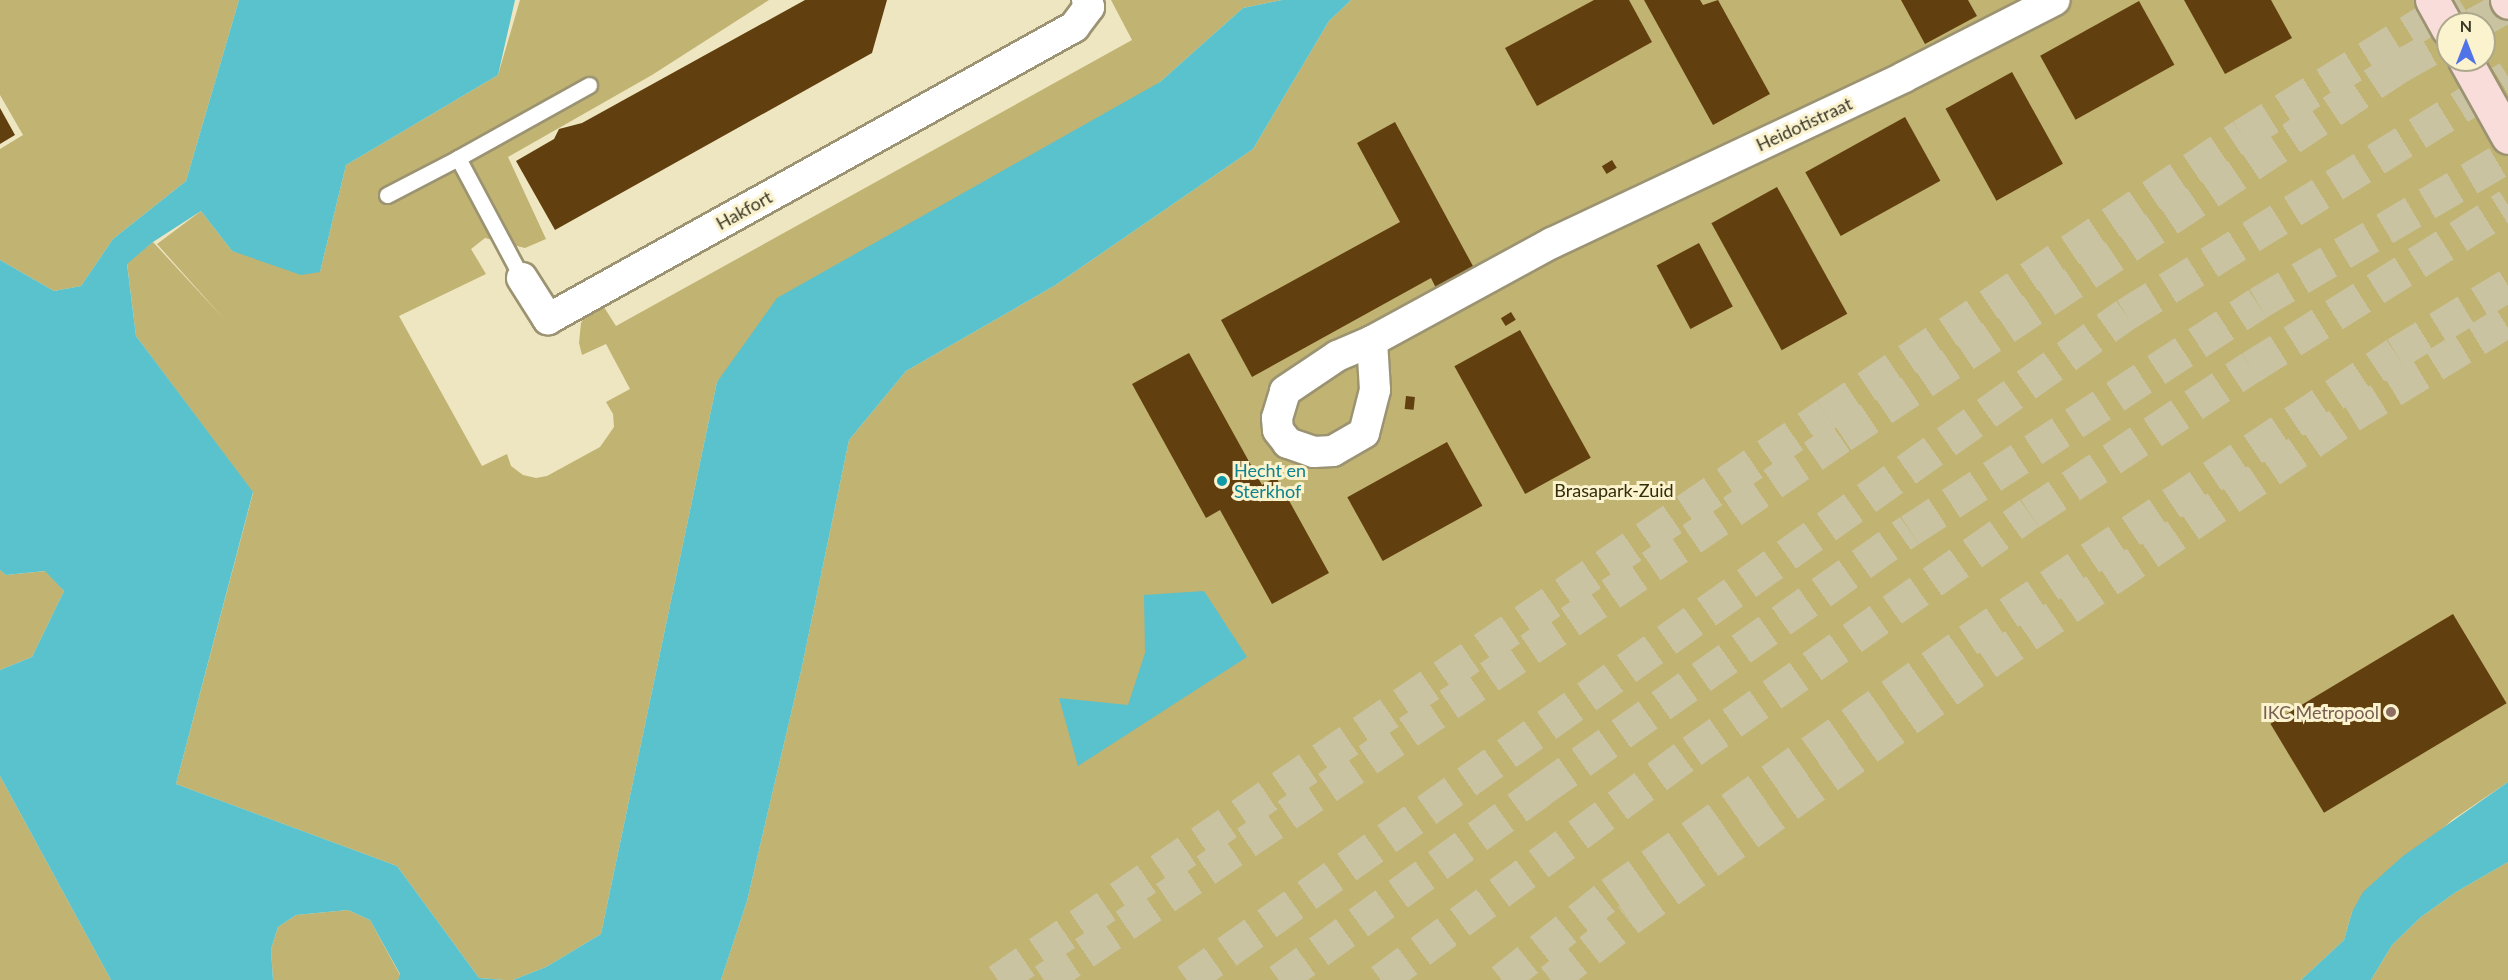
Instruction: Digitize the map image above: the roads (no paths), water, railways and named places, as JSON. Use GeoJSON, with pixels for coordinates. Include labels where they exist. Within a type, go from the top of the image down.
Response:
{"type":"FeatureCollection","features":[{"type":"Feature","properties":{"kind":"street","name":"Hakfort"},"geometry":{"type":"LineString","coordinates":[[522,278],[548,319],[1074,27],[1089,7],[1087,0]]}},
{"type":"Feature","properties":{"kind":"street","name":"Heidotistraat"},"geometry":{"type":"LineString","coordinates":[[1372,341],[1552,243],[1904,77],[2055,0]]}},
{"type":"Feature","properties":{"kind":"street"},"geometry":{"type":"LineString","coordinates":[[2472,72],[2508,137]]}},
{"type":"Feature","properties":{"kind":"lane"},"geometry":{"type":"LineString","coordinates":[[387,195],[589,85]]}},
{"type":"Feature","properties":{"kind":"lane","name":"Hakfort"},"geometry":{"type":"LineString","coordinates":[[458,158],[516,261],[522,278]]}},
{"type":"Feature","properties":{"kind":"water"},"geometry":{"type":"Polygon","coordinates":[[[239,0],[515,0],[498,75],[346,165],[320,272],[301,275],[232,251],[201,211],[153,242],[127,264],[136,336],[253,492],[176,784],[397,866],[479,978],[504,980],[398,980],[400,974],[370,920],[348,910],[296,915],[278,927],[271,949],[273,980],[111,980],[0,776],[0,670],[32,657],[64,591],[45,571],[6,575],[0,570],[0,260],[54,291],[81,286],[113,239],[186,181],[239,0]]]}},
{"type":"Feature","properties":{"kind":"water"},"geometry":{"type":"Polygon","coordinates":[[[1282,0],[1351,0],[1329,21],[1253,149],[1054,286],[906,371],[849,440],[801,671],[747,901],[721,980],[513,980],[546,967],[601,934],[717,382],[777,298],[1160,82],[1243,8],[1282,0]]]}},
{"type":"Feature","properties":{"kind":"water"},"geometry":{"type":"Polygon","coordinates":[[[1204,591],[1247,657],[1078,766],[1059,698],[1128,705],[1145,653],[1144,595],[1204,591]]]}},
{"type":"Feature","properties":{"kind":"water"},"geometry":{"type":"Polygon","coordinates":[[[2508,782],[2508,862],[2456,892],[2421,917],[2392,945],[2371,980],[2301,980],[2344,940],[2352,912],[2363,892],[2403,856],[2508,782]]]}},
{"type":"Feature","properties":{"kind":"tunnel"},"geometry":{"type":"LineString","coordinates":[[998,980],[1826,414],[2242,135],[2459,0]]}},
{"type":"Feature","properties":{"kind":"tunnel"},"geometry":{"type":"LineString","coordinates":[[2495,12],[2508,5]]}},
{"type":"Feature","properties":{"kind":"tunnel"},"geometry":{"type":"LineString","coordinates":[[1044,980],[1842,436],[2400,66],[2436,46]]}},
{"type":"Feature","properties":{"kind":"tunnel"},"geometry":{"type":"LineString","coordinates":[[1187,980],[2126,314],[2508,77]]}},
{"type":"Feature","properties":{"kind":"tunnel"},"geometry":{"type":"LineString","coordinates":[[1279,980],[1541,790],[1910,530],[2258,303],[2508,156]]}},
{"type":"Feature","properties":{"kind":"tunnel"},"geometry":{"type":"LineString","coordinates":[[1381,980],[1692,751],[2030,513],[2251,367],[2508,205]]}},
{"type":"Feature","properties":{"kind":"tunnel"},"geometry":{"type":"LineString","coordinates":[[1502,980],[1611,893],[1968,640],[2396,353],[2508,285]]}},
{"type":"Feature","properties":{"kind":"tunnel"},"geometry":{"type":"LineString","coordinates":[[1551,980],[1629,919],[1987,663],[2351,416],[2508,320]]}},
{"type":"Feature","properties":{"kind":"place","name":"Hecht en Sterkhof"},"geometry":{"type":"Point","coordinates":[1222,481]}},
{"type":"Feature","properties":{"kind":"place","name":"IKC Metropool"},"geometry":{"type":"Point","coordinates":[2391,712]}},
{"type":"Feature","properties":{"kind":"park label","name":"Brasapark-Zuid"},"geometry":{"type":"Point","coordinates":[1614,490]}}]}
